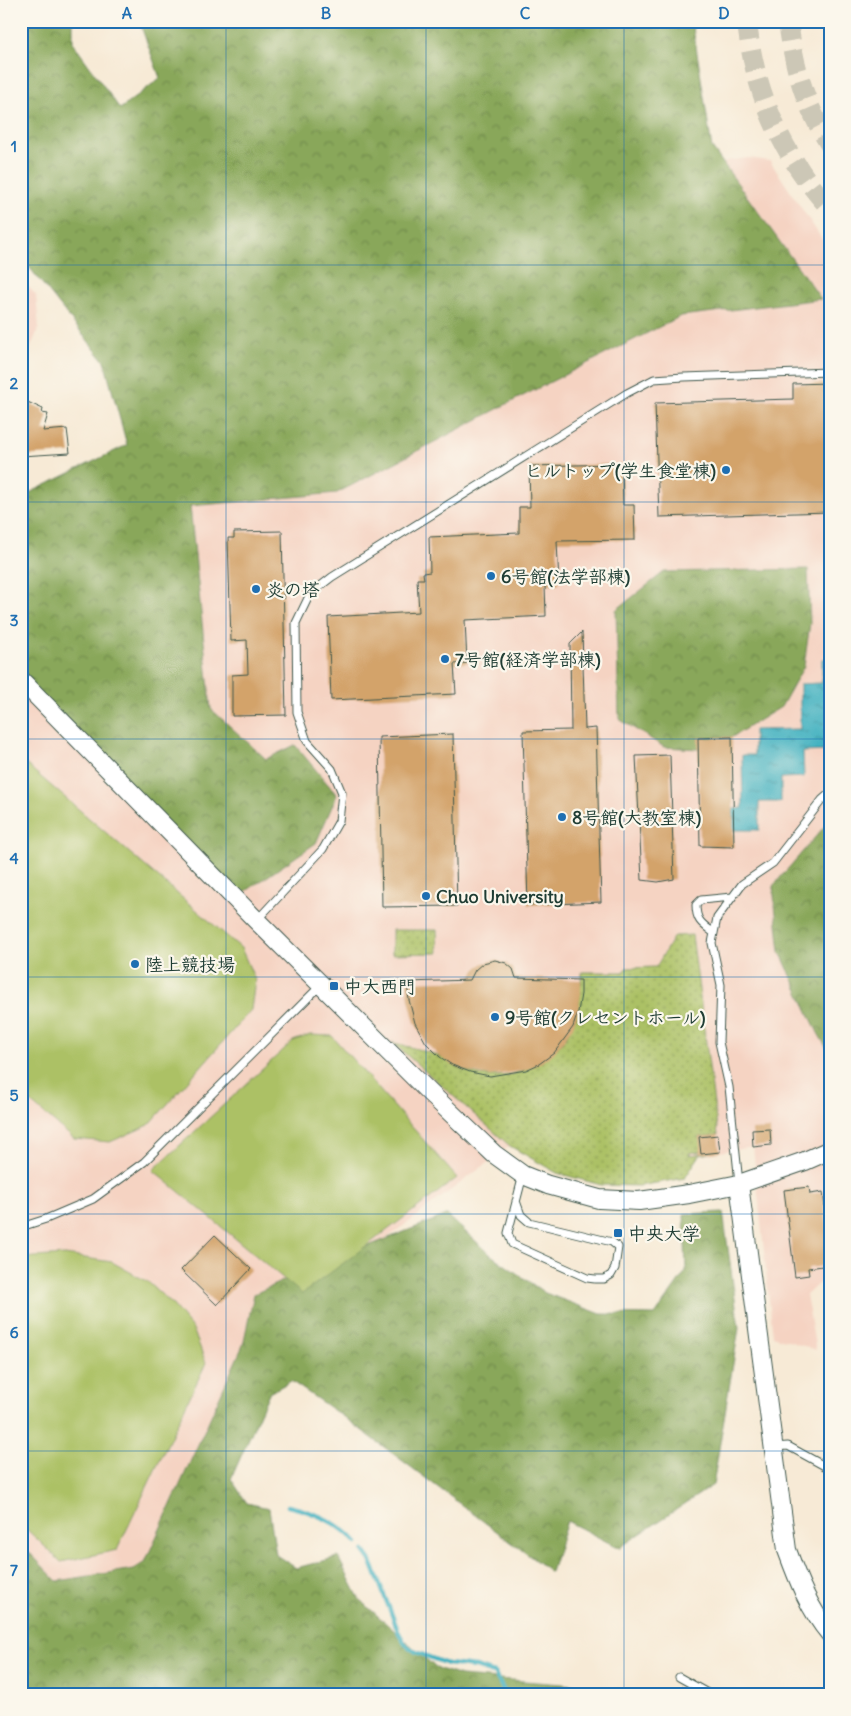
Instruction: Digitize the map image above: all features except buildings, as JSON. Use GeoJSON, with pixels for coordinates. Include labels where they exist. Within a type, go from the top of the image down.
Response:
{"type":"FeatureCollection","features":[{"type":"Feature","properties":{"kind":"street"},"geometry":{"type":"LineString","coordinates":[[21,680],[256,920],[468,1130],[494,1154],[523,1175],[599,1199],[647,1200],[739,1184],[805,1162],[830,1150]]}},
{"type":"Feature","properties":{"kind":"street"},"geometry":{"type":"LineString","coordinates":[[739,1184],[787,1550],[806,1599],[830,1634]]}},
{"type":"Feature","properties":{"kind":"lane"},"geometry":{"type":"LineString","coordinates":[[256,920],[323,850],[339,821],[342,793],[332,769],[307,740],[297,712],[296,623],[310,594],[341,572],[627,393],[654,379],[830,372]]}},
{"type":"Feature","properties":{"kind":"lane"},"geometry":{"type":"LineString","coordinates":[[739,1184],[729,1087],[719,1042],[721,985],[712,943],[716,918],[742,884],[773,863],[822,800],[830,793]]}},
{"type":"Feature","properties":{"kind":"lane"},"geometry":{"type":"LineString","coordinates":[[714,933],[701,923],[696,916],[696,905],[701,900],[732,897]]}},
{"type":"Feature","properties":{"kind":"lane"},"geometry":{"type":"LineString","coordinates":[[21,1227],[46,1219],[93,1199],[144,1162],[321,985]]}},
{"type":"Feature","properties":{"kind":"lane"},"geometry":{"type":"LineString","coordinates":[[516,1201],[521,1215],[529,1222],[612,1242],[618,1247],[615,1268],[611,1275],[604,1279],[587,1278],[512,1244],[508,1233],[516,1201],[523,1175]]}},
{"type":"Feature","properties":{"kind":"lane"},"geometry":{"type":"LineString","coordinates":[[773,1447],[788,1446],[830,1469]]}},
{"type":"Feature","properties":{"kind":"lane"},"geometry":{"type":"LineString","coordinates":[[679,1677],[711,1695]]}},
{"type":"Feature","properties":{"kind":"shaded area","name":"Chuo University"},"geometry":{"type":"Polygon","coordinates":[[[748,158],[770,161],[830,251],[830,1273],[806,1295],[816,1350],[773,1336],[753,1147],[700,1155],[685,1178],[639,1186],[601,1185],[557,1173],[510,1146],[256,1336],[145,1573],[55,1590],[21,1560],[21,646],[187,442],[611,250],[727,161],[748,158]]]}},
{"type":"Feature","properties":{"kind":"shaded area"},"geometry":{"type":"Polygon","coordinates":[[[21,279],[36,295],[39,328],[25,360],[21,361],[21,279]]]}},
{"type":"Feature","properties":{"kind":"green space"},"geometry":{"type":"Polygon","coordinates":[[[21,21],[73,21],[73,43],[120,109],[160,78],[139,21],[692,21],[712,148],[821,299],[681,316],[337,493],[190,506],[211,709],[266,759],[295,745],[337,795],[316,843],[239,896],[21,683],[21,497],[127,445],[104,361],[21,257],[21,21]]]}},
{"type":"Feature","properties":{"kind":"green space"},"geometry":{"type":"Polygon","coordinates":[[[808,569],[810,623],[804,666],[781,707],[732,737],[699,738],[699,749],[664,747],[619,719],[616,610],[664,572],[808,569]]]}},
{"type":"Feature","properties":{"kind":"green space","name":"陸上競技場"},"geometry":{"type":"Polygon","coordinates":[[[21,760],[241,948],[255,980],[251,1010],[149,1125],[110,1142],[74,1139],[21,1094],[21,760]]]}},
{"type":"Feature","properties":{"kind":"green space"},"geometry":{"type":"Polygon","coordinates":[[[830,820],[830,1054],[818,1033],[780,952],[773,886],[830,820]]]}},
{"type":"Feature","properties":{"kind":"green space"},"geometry":{"type":"Polygon","coordinates":[[[392,930],[437,930],[438,953],[392,954],[392,930]]]}},
{"type":"Feature","properties":{"kind":"green space"},"geometry":{"type":"Polygon","coordinates":[[[692,935],[718,1135],[699,1137],[700,1142],[707,1151],[689,1153],[689,1155],[709,1153],[700,1155],[685,1178],[639,1186],[601,1185],[557,1173],[510,1146],[392,1042],[423,1050],[476,1074],[490,1076],[518,1072],[544,1060],[564,1040],[577,1014],[582,972],[624,972],[626,968],[656,967],[674,936],[692,935]]]}},
{"type":"Feature","properties":{"kind":"green space"},"geometry":{"type":"Polygon","coordinates":[[[310,1035],[332,1036],[457,1178],[302,1294],[153,1170],[293,1041],[310,1035]]]}},
{"type":"Feature","properties":{"kind":"green space"},"geometry":{"type":"Polygon","coordinates":[[[723,1212],[739,1328],[713,1485],[619,1548],[567,1521],[551,1572],[348,1420],[291,1381],[269,1393],[231,1479],[247,1503],[269,1508],[276,1555],[296,1568],[338,1557],[360,1600],[436,1668],[461,1676],[586,1686],[600,1695],[50,1695],[21,1680],[21,1544],[57,1581],[134,1569],[145,1562],[243,1345],[254,1294],[307,1270],[447,1215],[491,1255],[545,1293],[601,1314],[655,1315],[686,1271],[684,1214],[723,1212]]]}},
{"type":"Feature","properties":{"kind":"green space"},"geometry":{"type":"Polygon","coordinates":[[[65,1255],[112,1262],[148,1282],[172,1304],[193,1329],[206,1363],[117,1550],[61,1562],[21,1524],[21,1258],[65,1255]]]}},
{"type":"Feature","properties":{"kind":"water"},"geometry":{"type":"Polygon","coordinates":[[[822,659],[830,659],[830,729],[825,730],[827,751],[803,752],[804,777],[781,778],[781,802],[759,802],[759,830],[733,830],[733,809],[743,808],[742,755],[754,755],[754,730],[800,729],[800,684],[822,683],[822,659]]]}},
{"type":"Feature","properties":{"kind":"waterway"},"geometry":{"type":"LineString","coordinates":[[288,1506],[326,1519],[342,1529],[357,1543]]}},
{"type":"Feature","properties":{"kind":"waterway"},"geometry":{"type":"LineString","coordinates":[[364,1551],[370,1559],[405,1644],[416,1652],[447,1664],[476,1667],[494,1673],[504,1691],[515,1695]]}},
{"type":"Feature","properties":{"kind":"waterway"},"geometry":{"type":"LineString","coordinates":[[545,1695],[568,1692],[581,1695]]}},
{"type":"Feature","properties":{"kind":"tunnel"},"geometry":{"type":"LineString","coordinates":[[747,21],[750,47],[756,72],[773,121],[798,167],[830,208]]}},
{"type":"Feature","properties":{"kind":"tunnel"},"geometry":{"type":"LineString","coordinates":[[788,21],[797,70],[807,101],[830,145]]}},
{"type":"Feature","properties":{"kind":"place","name":"ヒルトップ(学生食堂棟)"},"geometry":{"type":"Point","coordinates":[726,470]}},
{"type":"Feature","properties":{"kind":"place","name":"6号館(法学部棟)"},"geometry":{"type":"Point","coordinates":[491,576]}},
{"type":"Feature","properties":{"kind":"place","name":"炎の塔"},"geometry":{"type":"Point","coordinates":[256,589]}},
{"type":"Feature","properties":{"kind":"place","name":"7号館(経済学部棟)"},"geometry":{"type":"Point","coordinates":[445,659]}},
{"type":"Feature","properties":{"kind":"place","name":"8号館(大教室棟)"},"geometry":{"type":"Point","coordinates":[562,817]}},
{"type":"Feature","properties":{"kind":"place","name":"Chuo University"},"geometry":{"type":"Point","coordinates":[426,896]}},
{"type":"Feature","properties":{"kind":"place","name":"陸上競技場"},"geometry":{"type":"Point","coordinates":[135,964]}},
{"type":"Feature","properties":{"kind":"place","name":"中大西門"},"geometry":{"type":"Point","coordinates":[334,986]}},
{"type":"Feature","properties":{"kind":"place","name":"9号館(クレセントホール)"},"geometry":{"type":"Point","coordinates":[495,1017]}},
{"type":"Feature","properties":{"kind":"place","name":"中央大学"},"geometry":{"type":"Point","coordinates":[618,1233]}}]}
